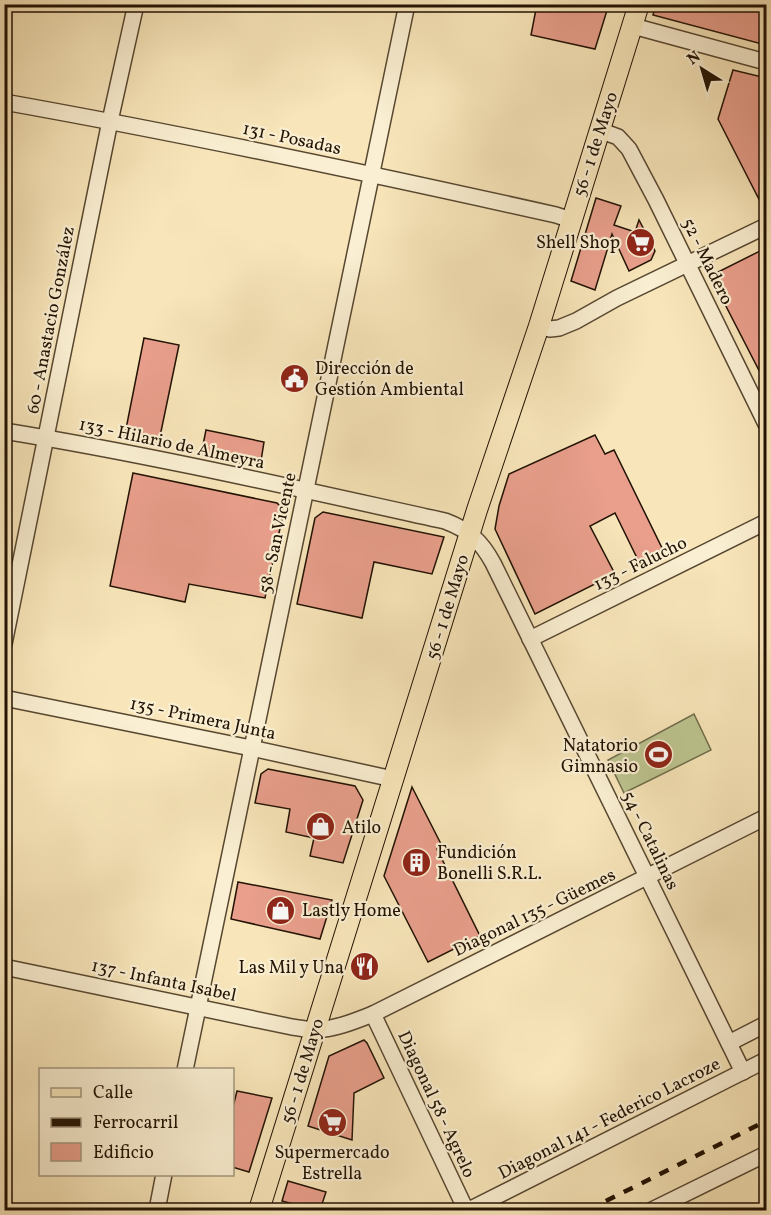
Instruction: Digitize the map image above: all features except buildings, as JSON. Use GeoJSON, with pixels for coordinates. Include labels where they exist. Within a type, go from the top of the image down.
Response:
{"type":"FeatureCollection","features":[{"type":"Feature","properties":{"kind":"main road","name":"56 - 1 de Mayo"},"geometry":{"type":"LineString","coordinates":[[259,1210],[470,533],[539,326],[639,4]]}},
{"type":"Feature","properties":{"kind":"street","name":"60 - Anastacio González"},"geometry":{"type":"LineString","coordinates":[[4,644],[110,121],[136,4]]}},
{"type":"Feature","properties":{"kind":"street","name":"58 - San Vicente"},"geometry":{"type":"LineString","coordinates":[[185,1068],[406,4]]}},
{"type":"Feature","properties":{"kind":"street"},"geometry":{"type":"LineString","coordinates":[[633,26],[766,62]]}},
{"type":"Feature","properties":{"kind":"street","name":"131 - Posadas"},"geometry":{"type":"LineString","coordinates":[[4,102],[372,174],[571,220]]}},
{"type":"Feature","properties":{"kind":"street","name":"52 - Madero"},"geometry":{"type":"LineString","coordinates":[[599,130],[618,137],[629,148],[766,424]]}},
{"type":"Feature","properties":{"kind":"street"},"geometry":{"type":"LineString","coordinates":[[539,326],[550,329],[559,328],[576,321],[617,298],[766,226]]}},
{"type":"Feature","properties":{"kind":"street","name":"133 - Hilario de Almeyra"},"geometry":{"type":"LineString","coordinates":[[4,431],[73,442],[306,490],[445,521],[470,533]]}},
{"type":"Feature","properties":{"kind":"street","name":"133 - Falucho"},"geometry":{"type":"LineString","coordinates":[[530,639],[766,522]]}},
{"type":"Feature","properties":{"kind":"street","name":"54 - Catalinas"},"geometry":{"type":"LineString","coordinates":[[470,533],[486,551],[743,1072]]}},
{"type":"Feature","properties":{"kind":"street","name":"135 - Primera Junta"},"geometry":{"type":"LineString","coordinates":[[4,698],[393,778]]}},
{"type":"Feature","properties":{"kind":"street","name":"Diagonal 135 - Güemes"},"geometry":{"type":"LineString","coordinates":[[315,1030],[345,1024],[373,1014],[766,817]]}},
{"type":"Feature","properties":{"kind":"street","name":"137 - Infanta Isabel"},"geometry":{"type":"LineString","coordinates":[[4,967],[315,1030]]}},
{"type":"Feature","properties":{"kind":"street","name":"Diagonal 58 - Agrelo"},"geometry":{"type":"LineString","coordinates":[[373,1014],[468,1210]]}},
{"type":"Feature","properties":{"kind":"street","name":"Diagonal 141 - Federico Lacroze"},"geometry":{"type":"LineString","coordinates":[[729,1043],[766,1024]]}},
{"type":"Feature","properties":{"kind":"street","name":"Diagonal 141 - Federico Lacroze"},"geometry":{"type":"LineString","coordinates":[[468,1210],[766,1060]]}},
{"type":"Feature","properties":{"kind":"street"},"geometry":{"type":"LineString","coordinates":[[652,1210],[766,1154]]}},
{"type":"Feature","properties":{"kind":"street"},"geometry":{"type":"LineString","coordinates":[[157,1210],[164,1176]]}},
{"type":"Feature","properties":{"kind":"green space","name":"Natatorio Gimnasio"},"geometry":{"type":"Polygon","coordinates":[[[694,714],[711,750],[624,793],[608,760],[694,714]]]}},
{"type":"Feature","properties":{"kind":"railway"},"geometry":{"type":"LineString","coordinates":[[588,1210],[766,1121]]}},
{"type":"Feature","properties":{"kind":"place","name":"Shell Shop"},"geometry":{"type":"Point","coordinates":[641,242]}},
{"type":"Feature","properties":{"kind":"place","name":"Dirección de Gestión Ambiental"},"geometry":{"type":"Point","coordinates":[294,378]}},
{"type":"Feature","properties":{"kind":"place","name":"Natatorio Gimnasio"},"geometry":{"type":"Point","coordinates":[659,755]}},
{"type":"Feature","properties":{"kind":"place","name":"Atilo"},"geometry":{"type":"Point","coordinates":[321,827]}},
{"type":"Feature","properties":{"kind":"place","name":"Fundición Bonelli S.R.L."},"geometry":{"type":"Point","coordinates":[416,862]}},
{"type":"Feature","properties":{"kind":"place","name":"Lastly Home"},"geometry":{"type":"Point","coordinates":[281,910]}},
{"type":"Feature","properties":{"kind":"place","name":"Las Mil y Una"},"geometry":{"type":"Point","coordinates":[365,967]}},
{"type":"Feature","properties":{"kind":"place","name":"Supermercado Estrella"},"geometry":{"type":"Point","coordinates":[332,1123]}}]}
